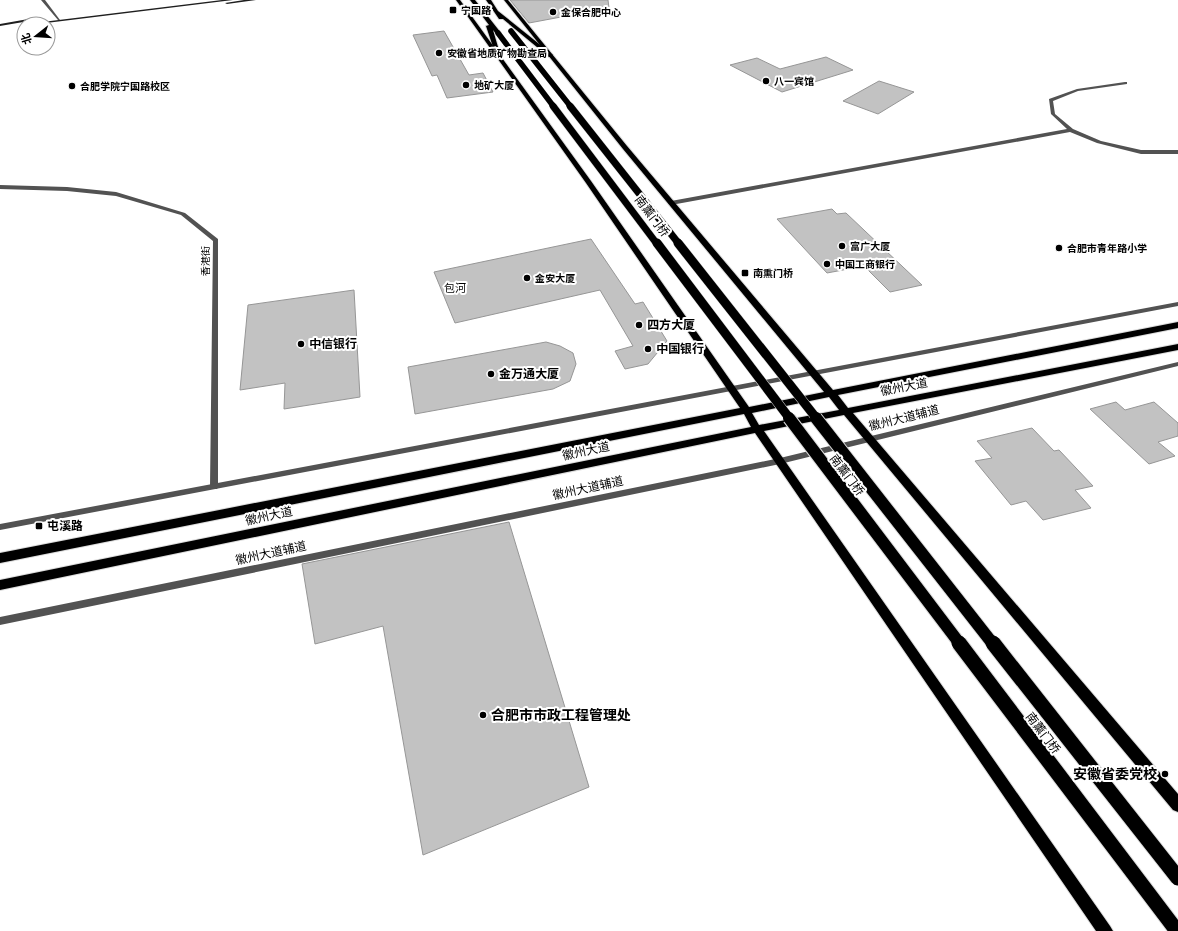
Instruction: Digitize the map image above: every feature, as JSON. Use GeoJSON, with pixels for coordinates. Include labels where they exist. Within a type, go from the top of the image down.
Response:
{"type":"FeatureCollection","features":[{"type":"Feature","properties":{"kind":"highway","name":"南薰门桥"},"geometry":{"type":"LineString","coordinates":[[472,0],[1177,931]]}},
{"type":"Feature","properties":{"kind":"highway"},"geometry":{"type":"LineString","coordinates":[[488,0],[497,12],[551,56]]}},
{"type":"Feature","properties":{"kind":"highway","name":"南薰门桥"},"geometry":{"type":"LineString","coordinates":[[497,12],[1178,878]]}},
{"type":"Feature","properties":{"kind":"highway"},"geometry":{"type":"LineString","coordinates":[[486,18],[499,56]]}},
{"type":"Feature","properties":{"kind":"main road"},"geometry":{"type":"LineString","coordinates":[[0,25],[199,0]]}},
{"type":"Feature","properties":{"kind":"main road"},"geometry":{"type":"LineString","coordinates":[[96,11],[232,0]]}},
{"type":"Feature","properties":{"kind":"main road"},"geometry":{"type":"LineString","coordinates":[[148,7],[254,0]]}},
{"type":"Feature","properties":{"kind":"main road"},"geometry":{"type":"LineString","coordinates":[[458,0],[593,188],[732,389],[757,429],[1105,931]]}},
{"type":"Feature","properties":{"kind":"main road"},"geometry":{"type":"LineString","coordinates":[[506,0],[671,203],[832,393],[868,439],[991,581],[1178,805]]}},
{"type":"Feature","properties":{"kind":"main road"},"geometry":{"type":"LineString","coordinates":[[148,7],[170,2]]}},
{"type":"Feature","properties":{"kind":"main road"},"geometry":{"type":"LineString","coordinates":[[58,18],[67,14]]}},
{"type":"Feature","properties":{"kind":"main road"},"geometry":{"type":"LineString","coordinates":[[0,28],[16,26]]}},
{"type":"Feature","properties":{"kind":"main road","name":"徽州大道"},"geometry":{"type":"LineString","coordinates":[[0,558],[1178,325]]}},
{"type":"Feature","properties":{"kind":"main road","name":"徽州大道"},"geometry":{"type":"LineString","coordinates":[[0,585],[757,429],[1178,347]]}},
{"type":"Feature","properties":{"kind":"street"},"geometry":{"type":"LineString","coordinates":[[43,0],[58,18]]}},
{"type":"Feature","properties":{"kind":"street"},"geometry":{"type":"LineString","coordinates":[[1125,83],[1077,90],[1052,100],[1053,114],[1071,130],[1098,142],[1141,152],[1178,152]]}},
{"type":"Feature","properties":{"kind":"street"},"geometry":{"type":"LineString","coordinates":[[671,203],[1071,130]]}},
{"type":"Feature","properties":{"kind":"street","name":"香港街"},"geometry":{"type":"LineString","coordinates":[[0,187],[67,189],[116,194],[183,214],[216,240],[214,486]]}},
{"type":"Feature","properties":{"kind":"street"},"geometry":{"type":"LineString","coordinates":[[0,527],[1178,304]]}},
{"type":"Feature","properties":{"kind":"street","name":"徽州大道辅道"},"geometry":{"type":"LineString","coordinates":[[0,621],[780,461],[1178,364]]}},
{"type":"Feature","properties":{"kind":"building","name":"金保合肥中心"},"geometry":{"type":"Polygon","coordinates":[[[510,0],[608,0],[609,8],[529,23],[510,0]]]}},
{"type":"Feature","properties":{"kind":"building"},"geometry":{"type":"Polygon","coordinates":[[[444,31],[469,75],[483,73],[493,92],[447,98],[437,75],[432,76],[413,35],[444,31]]]}},
{"type":"Feature","properties":{"kind":"building"},"geometry":{"type":"Polygon","coordinates":[[[826,57],[853,70],[782,92],[730,65],[757,58],[780,69],[826,57]]]}},
{"type":"Feature","properties":{"kind":"building"},"geometry":{"type":"Polygon","coordinates":[[[879,81],[914,92],[878,114],[843,101],[879,81]]]}},
{"type":"Feature","properties":{"kind":"building","name":"富广大厦"},"geometry":{"type":"Polygon","coordinates":[[[832,209],[837,214],[846,213],[922,285],[890,292],[864,266],[827,273],[777,219],[832,209]]]}},
{"type":"Feature","properties":{"kind":"building","name":"金安大厦"},"geometry":{"type":"Polygon","coordinates":[[[591,239],[635,304],[643,302],[667,341],[648,364],[625,369],[615,351],[633,346],[600,290],[455,323],[434,272],[591,239]]]}},
{"type":"Feature","properties":{"kind":"building","name":"中信银行"},"geometry":{"type":"Polygon","coordinates":[[[354,290],[360,397],[284,409],[285,383],[240,390],[248,305],[354,290]]]}},
{"type":"Feature","properties":{"kind":"building","name":"金万通大厦"},"geometry":{"type":"Polygon","coordinates":[[[546,342],[560,346],[573,353],[576,364],[570,381],[553,389],[415,414],[408,367],[546,342]]]}},
{"type":"Feature","properties":{"kind":"building"},"geometry":{"type":"Polygon","coordinates":[[[1116,402],[1125,410],[1154,402],[1178,423],[1178,436],[1158,442],[1175,456],[1149,464],[1090,409],[1116,402]]]}},
{"type":"Feature","properties":{"kind":"building"},"geometry":{"type":"Polygon","coordinates":[[[1032,428],[1054,451],[1059,450],[1093,486],[1075,490],[1091,508],[1043,520],[1026,501],[1011,505],[975,461],[992,458],[977,441],[1032,428]]]}},
{"type":"Feature","properties":{"kind":"building","name":"合肥市市政工程管理处"},"geometry":{"type":"Polygon","coordinates":[[[509,522],[589,787],[423,855],[383,626],[315,644],[302,564],[509,522]]]}},
{"type":"Feature","properties":{"kind":"place","name":"宁国路"},"geometry":{"type":"Point","coordinates":[453,10]}},
{"type":"Feature","properties":{"kind":"place","name":"金保合肥中心"},"geometry":{"type":"Point","coordinates":[553,12]}},
{"type":"Feature","properties":{"kind":"place","name":"安徽省地质矿物勘查局"},"geometry":{"type":"Point","coordinates":[439,53]}},
{"type":"Feature","properties":{"kind":"place","name":"八一宾馆"},"geometry":{"type":"Point","coordinates":[766,81]}},
{"type":"Feature","properties":{"kind":"place","name":"地矿大厦"},"geometry":{"type":"Point","coordinates":[466,85]}},
{"type":"Feature","properties":{"kind":"place","name":"合肥学院宁国路校区"},"geometry":{"type":"Point","coordinates":[72,86]}},
{"type":"Feature","properties":{"kind":"place","name":"富广大厦"},"geometry":{"type":"Point","coordinates":[842,246]}},
{"type":"Feature","properties":{"kind":"place","name":"合肥市青年路小学"},"geometry":{"type":"Point","coordinates":[1059,248]}},
{"type":"Feature","properties":{"kind":"place","name":"中国工商银行"},"geometry":{"type":"Point","coordinates":[827,264]}},
{"type":"Feature","properties":{"kind":"place","name":"南熏门桥"},"geometry":{"type":"Point","coordinates":[745,273]}},
{"type":"Feature","properties":{"kind":"place","name":"金安大厦"},"geometry":{"type":"Point","coordinates":[527,278]}},
{"type":"Feature","properties":{"kind":"place","name":"四方大厦"},"geometry":{"type":"Point","coordinates":[639,325]}},
{"type":"Feature","properties":{"kind":"place","name":"中信银行"},"geometry":{"type":"Point","coordinates":[301,344]}},
{"type":"Feature","properties":{"kind":"place","name":"中国银行"},"geometry":{"type":"Point","coordinates":[648,349]}},
{"type":"Feature","properties":{"kind":"place","name":"金万通大厦"},"geometry":{"type":"Point","coordinates":[491,374]}},
{"type":"Feature","properties":{"kind":"place","name":"屯溪路"},"geometry":{"type":"Point","coordinates":[39,526]}},
{"type":"Feature","properties":{"kind":"place","name":"合肥市市政工程管理处"},"geometry":{"type":"Point","coordinates":[483,715]}},
{"type":"Feature","properties":{"kind":"place","name":"安徽省委党校"},"geometry":{"type":"Point","coordinates":[1165,774]}},
{"type":"Feature","properties":{"kind":"district","name":"包河"},"geometry":{"type":"Point","coordinates":[455,288]}}]}
